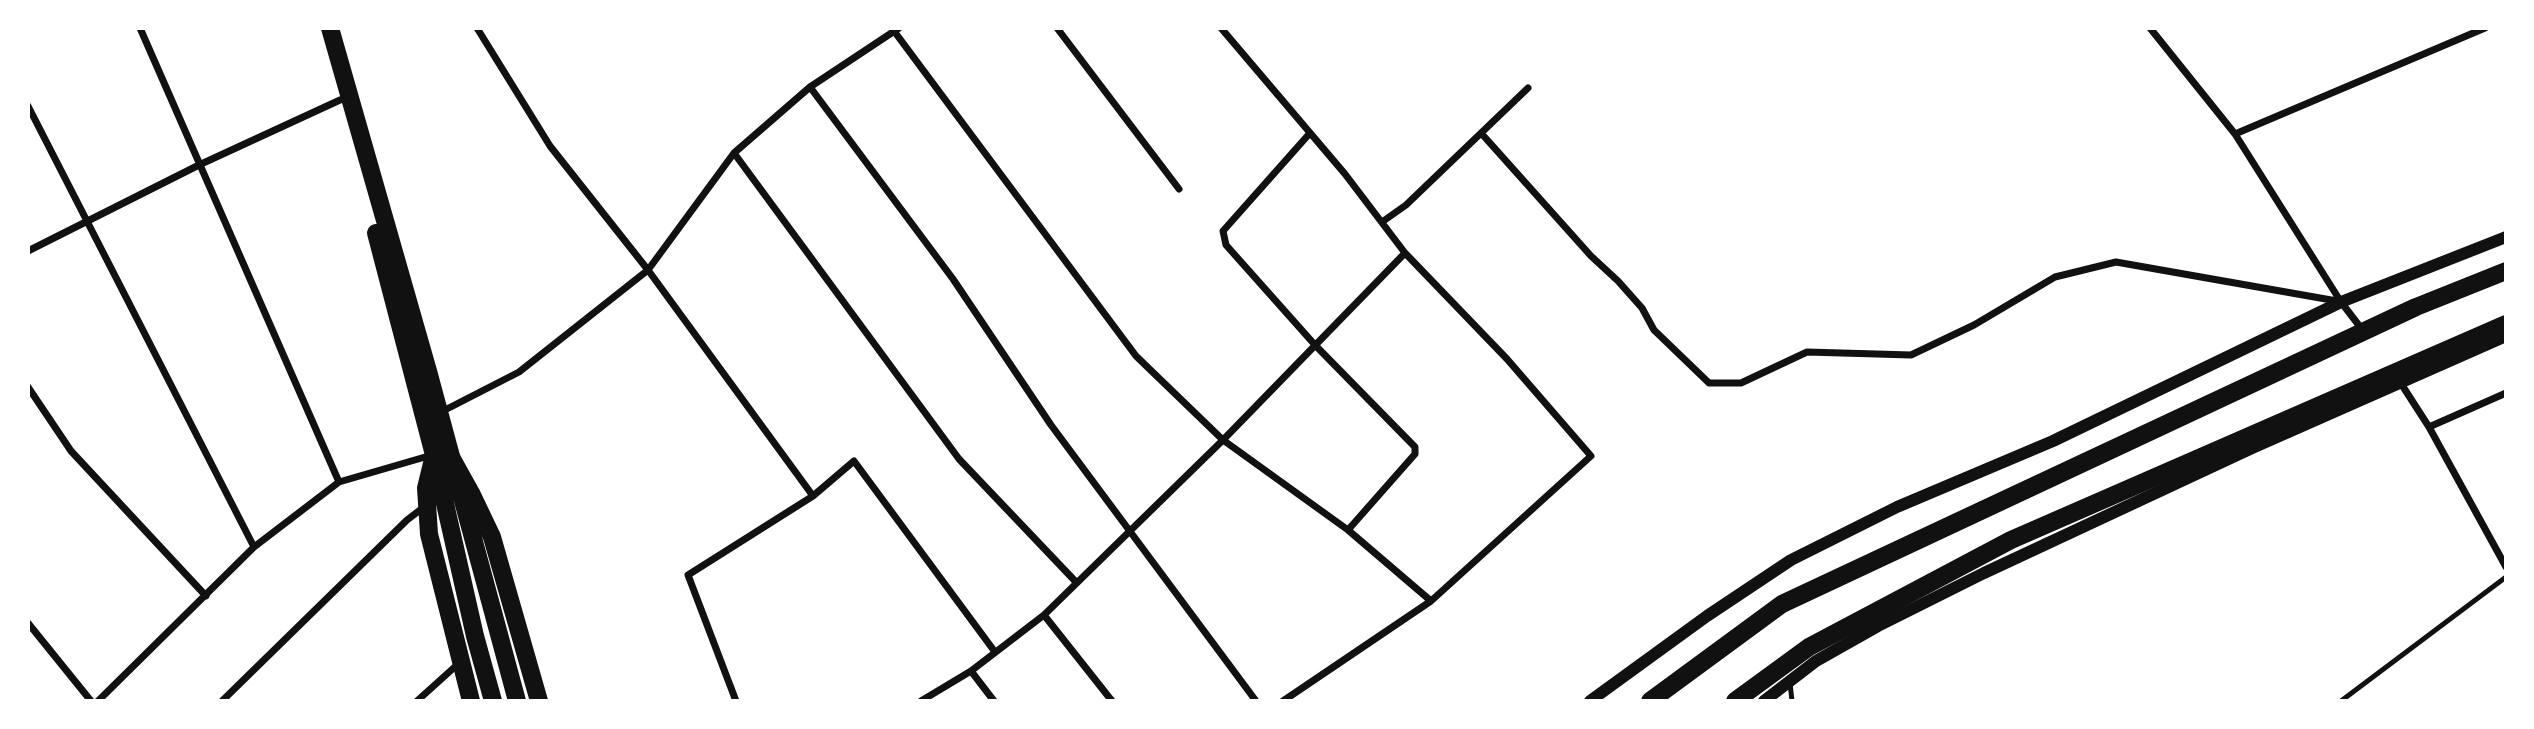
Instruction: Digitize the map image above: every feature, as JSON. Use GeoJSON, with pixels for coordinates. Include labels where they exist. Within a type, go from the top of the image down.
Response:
{"type":"FeatureCollection","features":[{"type":"Feature","properties":{"kind":"main road"},"geometry":{"type":"LineString","coordinates":[[320,28],[431,415]]}},
{"type":"Feature","properties":{"kind":"main road"},"geometry":{"type":"LineString","coordinates":[[330,28],[442,456],[474,541],[517,701]]}},
{"type":"Feature","properties":{"kind":"main road"},"geometry":{"type":"LineString","coordinates":[[1650,701],[1782,604],[2416,307],[2506,271]]}},
{"type":"Feature","properties":{"kind":"main road"},"geometry":{"type":"LineString","coordinates":[[1735,701],[1809,647],[2011,540],[2398,378],[2506,324]]}},
{"type":"Feature","properties":{"kind":"main road"},"geometry":{"type":"LineString","coordinates":[[442,456],[427,496],[429,534],[471,701]]}},
{"type":"Feature","properties":{"kind":"main road"},"geometry":{"type":"LineString","coordinates":[[442,456],[455,549],[493,701]]}},
{"type":"Feature","properties":{"kind":"main road"},"geometry":{"type":"LineString","coordinates":[[442,456],[471,493],[492,537],[539,701]]}},
{"type":"Feature","properties":{"kind":"street"},"geometry":{"type":"LineString","coordinates":[[140,28],[340,481]]}},
{"type":"Feature","properties":{"kind":"street"},"geometry":{"type":"LineString","coordinates":[[477,28],[550,146],[648,270],[814,496]]}},
{"type":"Feature","properties":{"kind":"street"},"geometry":{"type":"LineString","coordinates":[[1057,28],[1179,189]]}},
{"type":"Feature","properties":{"kind":"street"},"geometry":{"type":"LineString","coordinates":[[1221,28],[1310,133],[1405,253],[1507,359],[1591,456],[1431,601],[1283,701]]}},
{"type":"Feature","properties":{"kind":"street"},"geometry":{"type":"LineString","coordinates":[[2150,28],[2235,134],[2341,302],[2364,333]]}},
{"type":"Feature","properties":{"kind":"street"},"geometry":{"type":"LineString","coordinates":[[2235,134],[2485,28]]}},
{"type":"Feature","properties":{"kind":"street"},"geometry":{"type":"LineString","coordinates":[[431,415],[519,372],[648,270],[734,153],[810,88],[896,30],[1136,356],[1223,440],[1348,530],[1431,601]]}},
{"type":"Feature","properties":{"kind":"street"},"geometry":{"type":"LineString","coordinates":[[810,88],[953,279],[1051,425],[1128,531],[1256,701]]}},
{"type":"Feature","properties":{"kind":"street"},"geometry":{"type":"LineString","coordinates":[[1381,222],[1406,205],[1528,88]]}},
{"type":"Feature","properties":{"kind":"street"},"geometry":{"type":"LineString","coordinates":[[28,251],[199,164],[341,100]]}},
{"type":"Feature","properties":{"kind":"street"},"geometry":{"type":"LineString","coordinates":[[28,106],[254,547]]}},
{"type":"Feature","properties":{"kind":"street"},"geometry":{"type":"LineString","coordinates":[[1310,133],[1223,231],[1226,245],[1315,345],[1415,447],[1415,454],[1348,530]]}},
{"type":"Feature","properties":{"kind":"street"},"geometry":{"type":"LineString","coordinates":[[1481,133],[1591,256],[1642,308],[1654,330],[1709,383],[1741,383],[1807,352],[1911,355],[1975,325],[2054,277],[2116,262],[2341,302]]}},
{"type":"Feature","properties":{"kind":"street"},"geometry":{"type":"LineString","coordinates":[[734,153],[959,459],[1076,582]]}},
{"type":"Feature","properties":{"kind":"street"},"geometry":{"type":"LineString","coordinates":[[1590,701],[1707,615],[1791,560],[1897,507],[2053,441],[2341,302],[2506,237]]}},
{"type":"Feature","properties":{"kind":"street"},"geometry":{"type":"LineString","coordinates":[[921,701],[971,671],[1044,615],[1223,440],[1405,253]]}},
{"type":"Feature","properties":{"kind":"street"},"geometry":{"type":"LineString","coordinates":[[1764,701],[1816,661],[1984,573],[2398,378],[2506,336]]}},
{"type":"Feature","properties":{"kind":"street"},"geometry":{"type":"LineString","coordinates":[[2398,378],[2429,427],[2506,567]]}},
{"type":"Feature","properties":{"kind":"street"},"geometry":{"type":"LineString","coordinates":[[28,387],[71,451],[206,596]]}},
{"type":"Feature","properties":{"kind":"street"},"geometry":{"type":"LineString","coordinates":[[2429,427],[2506,393]]}},
{"type":"Feature","properties":{"kind":"street"},"geometry":{"type":"LineString","coordinates":[[98,701],[254,547],[340,481],[442,456]]}},
{"type":"Feature","properties":{"kind":"street"},"geometry":{"type":"LineString","coordinates":[[736,701],[688,575],[814,496],[854,461],[995,652]]}},
{"type":"Feature","properties":{"kind":"street"},"geometry":{"type":"LineString","coordinates":[[222,701],[407,520],[427,496]]}},
{"type":"Feature","properties":{"kind":"street"},"geometry":{"type":"LineString","coordinates":[[1044,615],[1112,701]]}},
{"type":"Feature","properties":{"kind":"street"},"geometry":{"type":"LineString","coordinates":[[28,623],[91,701]]}},
{"type":"Feature","properties":{"kind":"street"},"geometry":{"type":"LineString","coordinates":[[418,701],[461,661]]}},
{"type":"Feature","properties":{"kind":"street"},"geometry":{"type":"LineString","coordinates":[[971,671],[994,701]]}},
{"type":"Feature","properties":{"kind":"lane"},"geometry":{"type":"LineString","coordinates":[[2341,701],[2506,577]]}},
{"type":"Feature","properties":{"kind":"lane"},"geometry":{"type":"LineString","coordinates":[[1789,681],[1792,701]]}}]}
